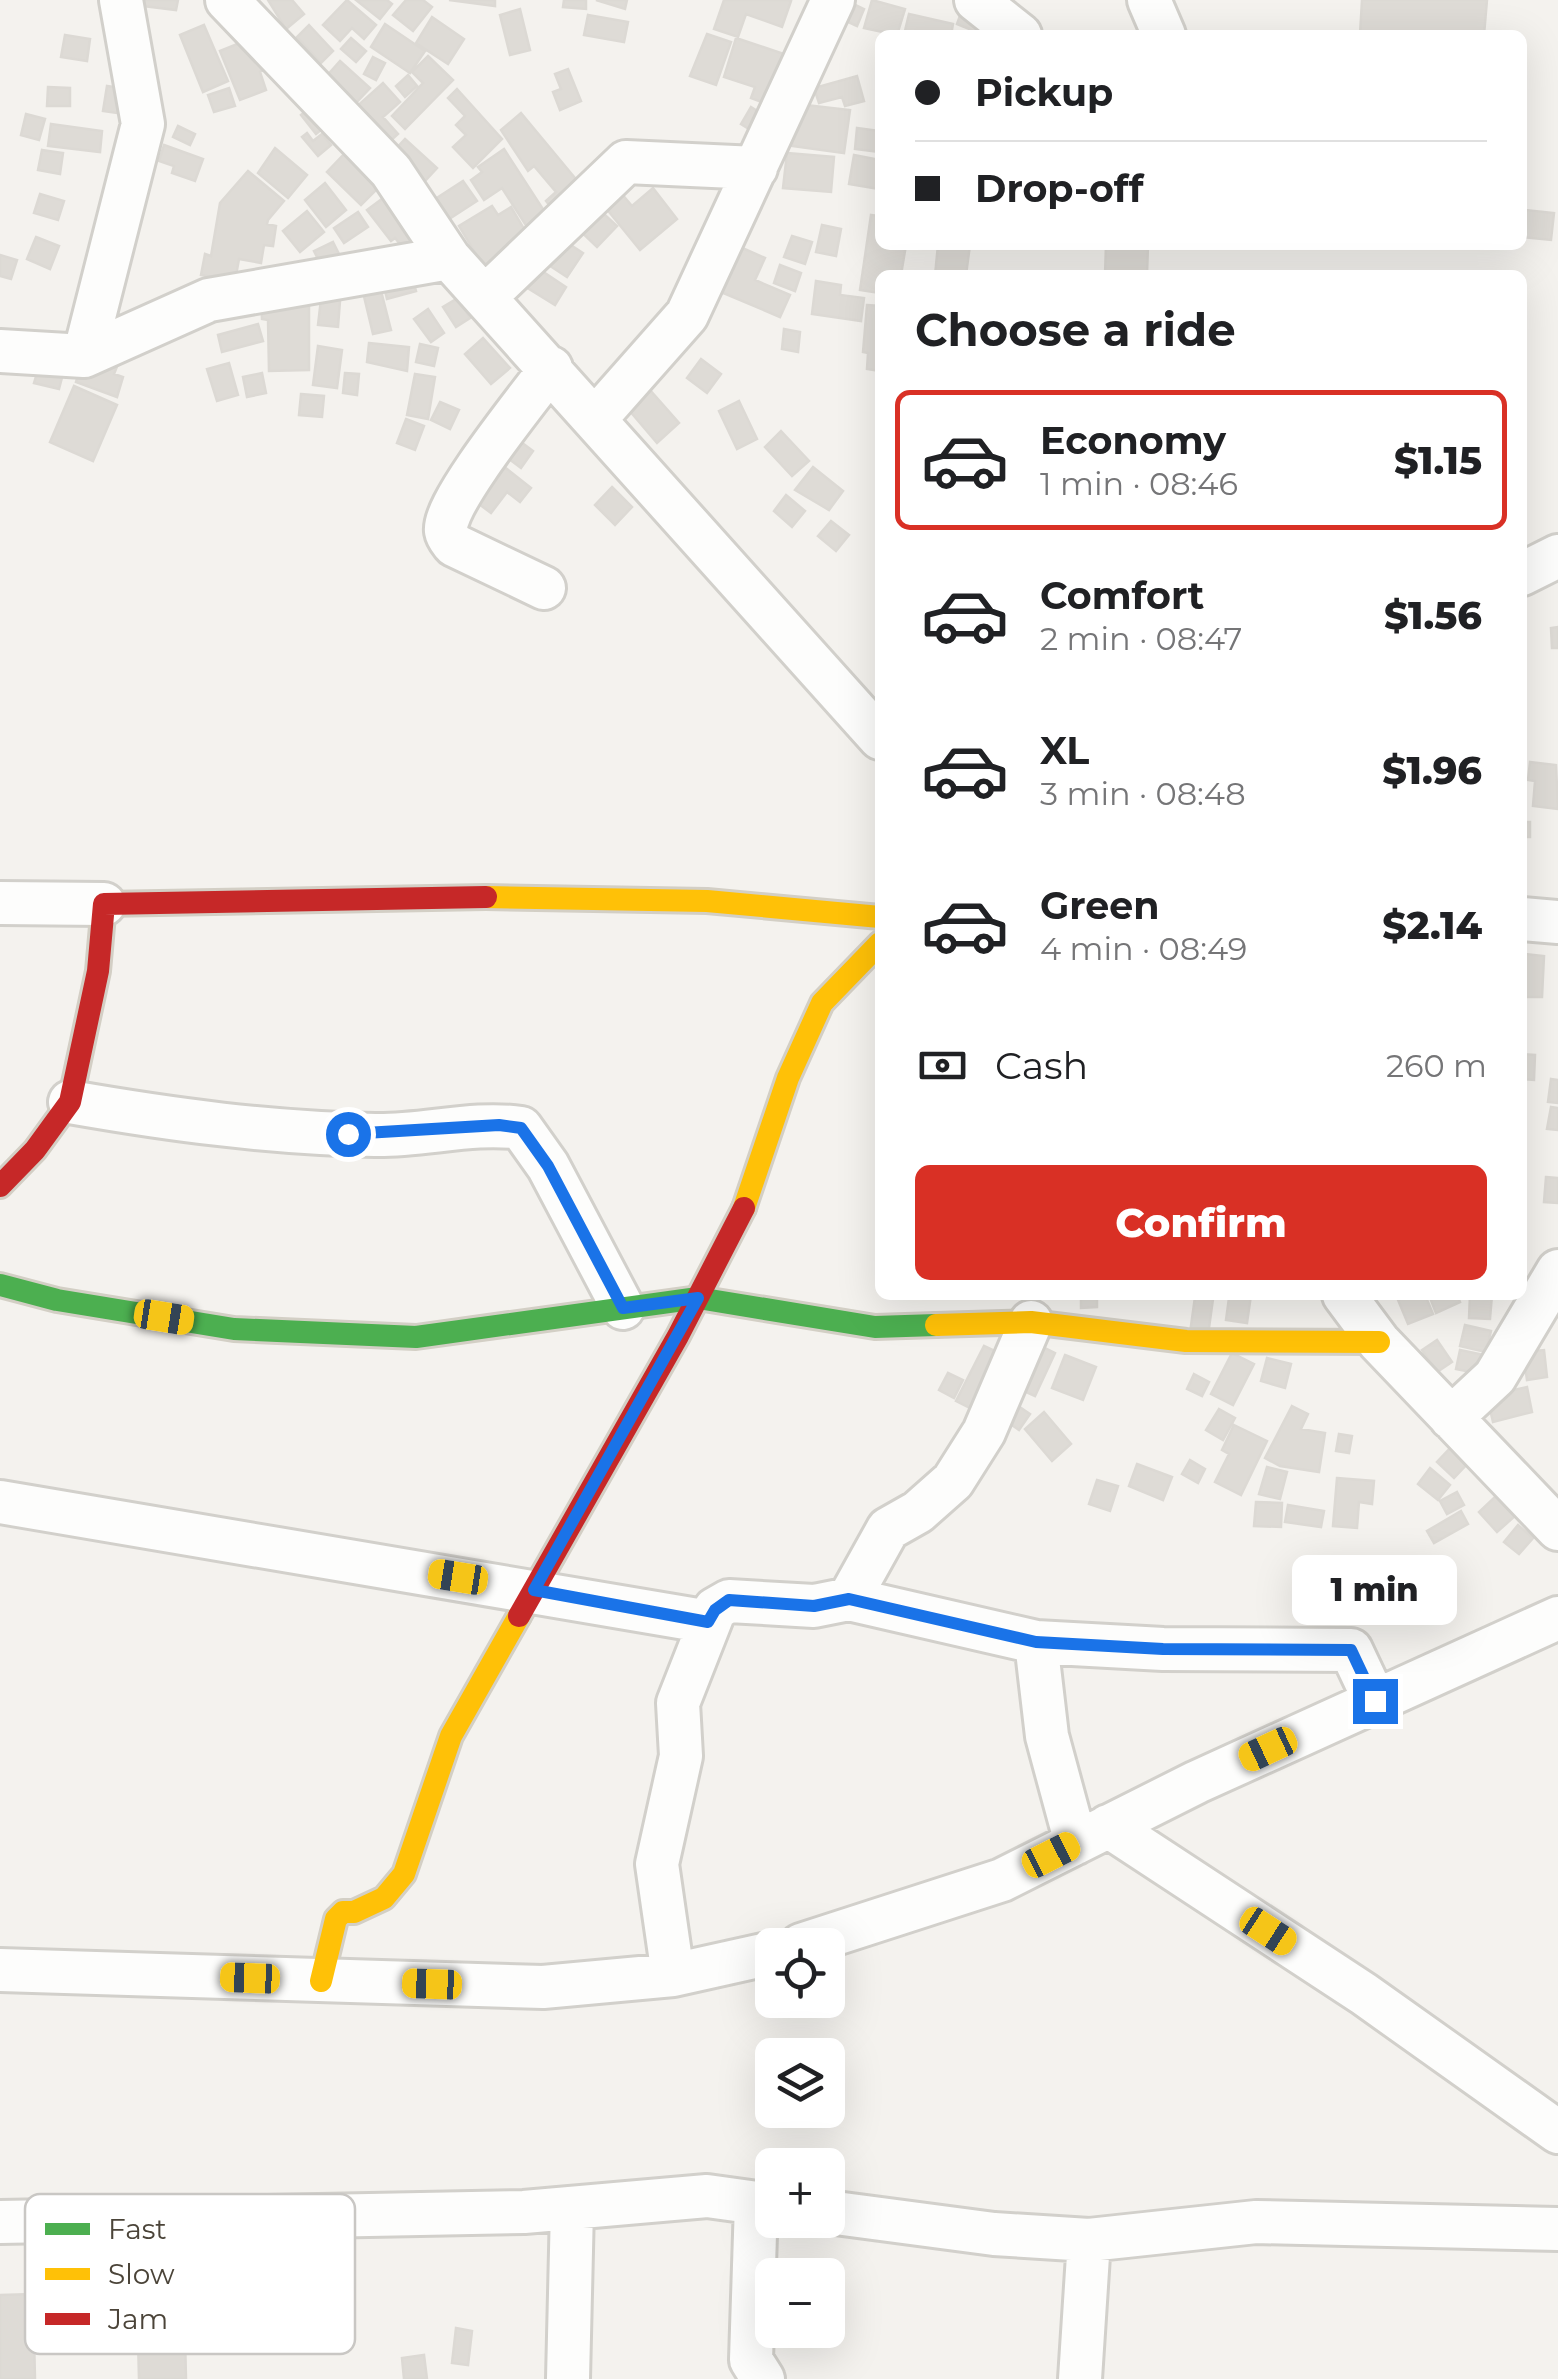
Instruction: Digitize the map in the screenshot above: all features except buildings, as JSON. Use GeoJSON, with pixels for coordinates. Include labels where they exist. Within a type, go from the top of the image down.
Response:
{"type":"FeatureCollection","features":[{"type":"Feature","properties":{"kind":"street"},"geometry":{"type":"LineString","coordinates":[[84,356],[143,124],[122,0]]}},
{"type":"Feature","properties":{"kind":"street"},"geometry":{"type":"LineString","coordinates":[[227,0],[391,171],[450,258],[875,732]]}},
{"type":"Feature","properties":{"kind":"street"},"geometry":{"type":"LineString","coordinates":[[596,418],[686,315],[833,0]]}},
{"type":"Feature","properties":{"kind":"street"},"geometry":{"type":"LineString","coordinates":[[976,0],[1014,30]]}},
{"type":"Feature","properties":{"kind":"street"},"geometry":{"type":"LineString","coordinates":[[1149,0],[1162,30]]}},
{"type":"Feature","properties":{"kind":"street"},"geometry":{"type":"LineString","coordinates":[[486,296],[626,162],[756,168]]}},
{"type":"Feature","properties":{"kind":"street"},"geometry":{"type":"LineString","coordinates":[[0,351],[84,356],[210,300],[450,258]]}},
{"type":"Feature","properties":{"kind":"street"},"geometry":{"type":"LineString","coordinates":[[544,588],[454,545],[446,531],[449,516],[481,462],[551,368]]}},
{"type":"Feature","properties":{"kind":"street"},"geometry":{"type":"LineString","coordinates":[[1527,572],[1558,556]]}},
{"type":"Feature","properties":{"kind":"street"},"geometry":{"type":"LineString","coordinates":[[0,904],[527,896],[707,901],[875,917]]}},
{"type":"Feature","properties":{"kind":"street"},"geometry":{"type":"LineString","coordinates":[[0,1186],[35,1150],[70,1102],[98,972],[104,904]]}},
{"type":"Feature","properties":{"kind":"street"},"geometry":{"type":"LineString","coordinates":[[1527,919],[1558,922]]}},
{"type":"Feature","properties":{"kind":"street"},"geometry":{"type":"LineString","coordinates":[[321,1980],[336,1919],[343,1912],[354,1912],[384,1898],[404,1874],[451,1736],[698,1298],[744,1208],[788,1078],[822,1002],[875,949]]}},
{"type":"Feature","properties":{"kind":"street"},"geometry":{"type":"LineString","coordinates":[[70,1102],[220,1128],[380,1135],[499,1125],[521,1128],[548,1166],[623,1308]]}},
{"type":"Feature","properties":{"kind":"street"},"geometry":{"type":"LineString","coordinates":[[1451,1418],[1496,1377],[1558,1271]]}},
{"type":"Feature","properties":{"kind":"street"},"geometry":{"type":"LineString","coordinates":[[0,1285],[57,1300],[234,1329],[416,1337],[698,1298],[875,1327],[1032,1322],[1186,1341],[1380,1342]]}},
{"type":"Feature","properties":{"kind":"street"},"geometry":{"type":"LineString","coordinates":[[1348,1300],[1380,1342],[1558,1529]]}},
{"type":"Feature","properties":{"kind":"street"},"geometry":{"type":"LineString","coordinates":[[849,1599],[888,1529],[918,1512],[954,1481],[984,1432],[1032,1322]]}},
{"type":"Feature","properties":{"kind":"street"},"geometry":{"type":"LineString","coordinates":[[0,1502],[708,1622]]}},
{"type":"Feature","properties":{"kind":"street"},"geometry":{"type":"LineString","coordinates":[[673,1975],[657,1864],[681,1756],[678,1702],[708,1622],[715,1610],[729,1600],[814,1606],[849,1599],[1036,1642],[1163,1649],[1351,1650],[1375,1701]]}},
{"type":"Feature","properties":{"kind":"street"},"geometry":{"type":"LineString","coordinates":[[845,1931],[1002,1880],[1092,1834],[1558,1618]]}},
{"type":"Feature","properties":{"kind":"street"},"geometry":{"type":"LineString","coordinates":[[1036,1642],[1047,1736],[1092,1834],[1364,1994],[1558,2132]]}},
{"type":"Feature","properties":{"kind":"street"},"geometry":{"type":"LineString","coordinates":[[0,1970],[542,1988],[673,1975],[755,1957]]}},
{"type":"Feature","properties":{"kind":"street"},"geometry":{"type":"LineString","coordinates":[[355,2213],[572,2208],[707,2196],[755,2203]]}},
{"type":"Feature","properties":{"kind":"street"},"geometry":{"type":"LineString","coordinates":[[568,2379],[572,2208]]}},
{"type":"Feature","properties":{"kind":"street"},"geometry":{"type":"LineString","coordinates":[[845,2214],[994,2234],[1089,2240],[1256,2222],[1558,2229]]}},
{"type":"Feature","properties":{"kind":"street"},"geometry":{"type":"LineString","coordinates":[[0,2222],[25,2221]]}},
{"type":"Feature","properties":{"kind":"street"},"geometry":{"type":"LineString","coordinates":[[761,2238],[752,2360],[763,2379]]}},
{"type":"Feature","properties":{"kind":"street"},"geometry":{"type":"LineString","coordinates":[[1080,2379],[1089,2240]]}},
{"type":"Feature","properties":{"kind":"traffic: fast"},"geometry":{"type":"LineString","coordinates":[[0,1285],[57,1300],[234,1329],[416,1337],[698,1298],[875,1327],[936,1325]]}},
{"type":"Feature","properties":{"kind":"traffic: slow"},"geometry":{"type":"LineString","coordinates":[[486,897],[707,901],[875,917]]}},
{"type":"Feature","properties":{"kind":"traffic: slow"},"geometry":{"type":"LineString","coordinates":[[744,1208],[788,1078],[822,1003],[875,948]]}},
{"type":"Feature","properties":{"kind":"traffic: slow"},"geometry":{"type":"LineString","coordinates":[[936,1325],[1031,1322],[1186,1341],[1379,1342]]}},
{"type":"Feature","properties":{"kind":"traffic: slow"},"geometry":{"type":"LineString","coordinates":[[321,1981],[336,1919],[343,1912],[354,1912],[384,1898],[404,1874],[451,1736],[519,1616]]}},
{"type":"Feature","properties":{"kind":"traffic: jam"},"geometry":{"type":"LineString","coordinates":[[0,1186],[35,1150],[70,1102],[98,971],[104,904],[486,897]]}},
{"type":"Feature","properties":{"kind":"traffic: jam"},"geometry":{"type":"LineString","coordinates":[[519,1616],[678,1336],[744,1208]]}},
{"type":"Feature","properties":{"kind":"route"},"geometry":{"type":"LineString","coordinates":[[348,1134],[499,1125],[521,1128],[548,1166],[623,1308],[698,1298],[534,1590],[708,1622],[715,1610],[729,1600],[814,1606],[849,1599],[1036,1642],[1163,1649],[1339,1648],[1358,1656],[1375,1701]]}}]}
